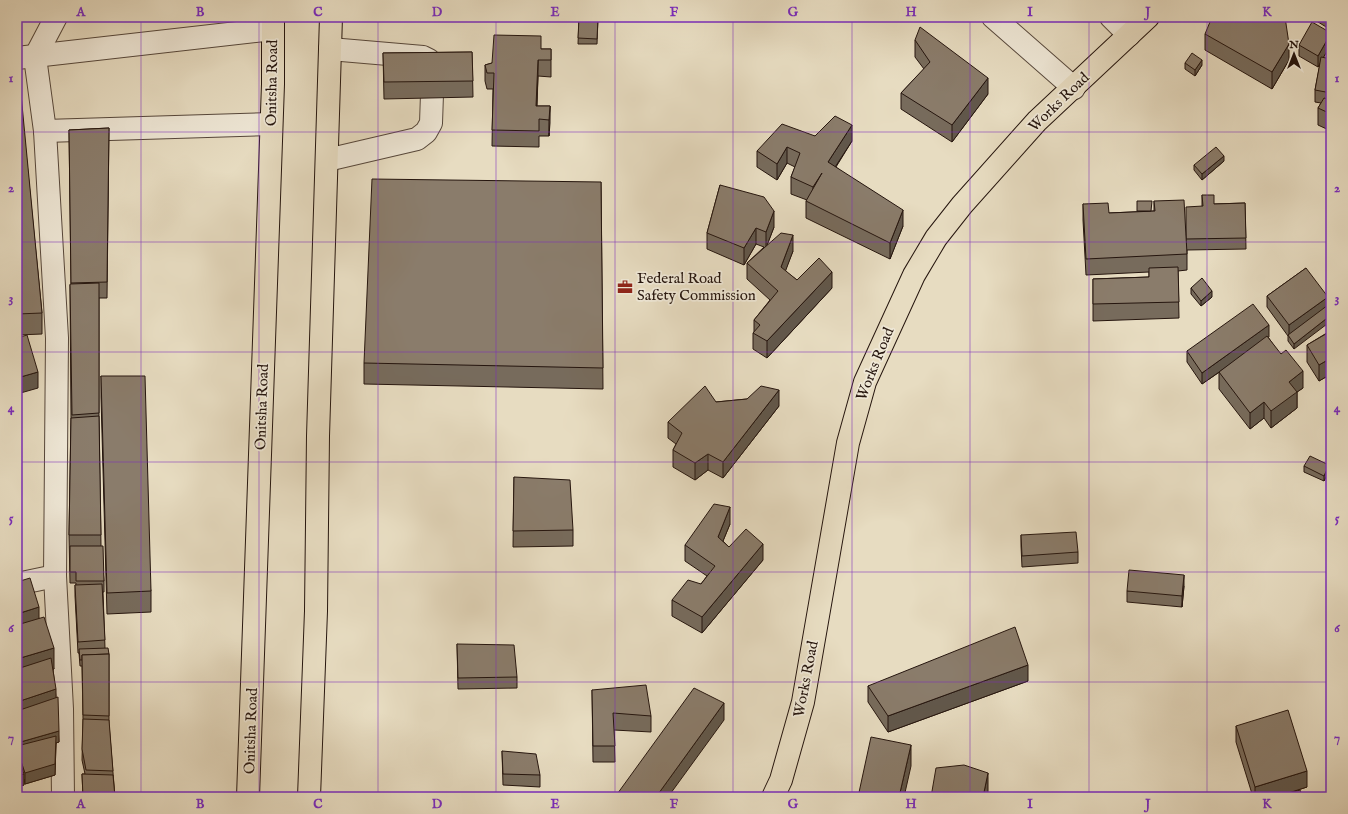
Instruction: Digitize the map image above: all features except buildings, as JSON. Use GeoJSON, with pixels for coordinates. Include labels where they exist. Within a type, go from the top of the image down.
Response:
{"type":"FeatureCollection","features":[{"type":"Feature","properties":{"kind":"main road"},"geometry":{"type":"LineString","coordinates":[[309,797],[331,17]]}},
{"type":"Feature","properties":{"kind":"main road","name":"Works Road"},"geometry":{"type":"LineString","coordinates":[[773,797],[781,780],[803,702],[848,443],[865,382],[914,275],[936,238],[962,205],[1037,121],[1074,88],[1148,17]]}},
{"type":"Feature","properties":{"kind":"main road","name":"Onitsha Road"},"geometry":{"type":"LineString","coordinates":[[248,797],[272,124],[273,23]]}},
{"type":"Feature","properties":{"kind":"street"},"geometry":{"type":"LineString","coordinates":[[26,57],[56,17]]}},
{"type":"Feature","properties":{"kind":"street"},"geometry":{"type":"LineString","coordinates":[[994,17],[1074,88]]}},
{"type":"Feature","properties":{"kind":"street"},"geometry":{"type":"LineString","coordinates":[[1111,17],[1129,35]]}},
{"type":"Feature","properties":{"kind":"street"},"geometry":{"type":"LineString","coordinates":[[26,57],[273,23]]}},
{"type":"Feature","properties":{"kind":"street"},"geometry":{"type":"LineString","coordinates":[[327,160],[417,139],[426,132],[431,123],[433,72],[433,65],[429,60],[423,57],[330,49]]}},
{"type":"Feature","properties":{"kind":"street"},"geometry":{"type":"LineString","coordinates":[[26,57],[45,131],[57,338],[55,576],[62,709],[63,797]]}},
{"type":"Feature","properties":{"kind":"street"},"geometry":{"type":"LineString","coordinates":[[45,131],[272,124]]}},
{"type":"Feature","properties":{"kind":"street"},"geometry":{"type":"LineString","coordinates":[[17,584],[55,576]]}},
{"type":"Feature","properties":{"kind":"place","name":"Federal Road Safety Commission"},"geometry":{"type":"Point","coordinates":[625,287]}}]}
